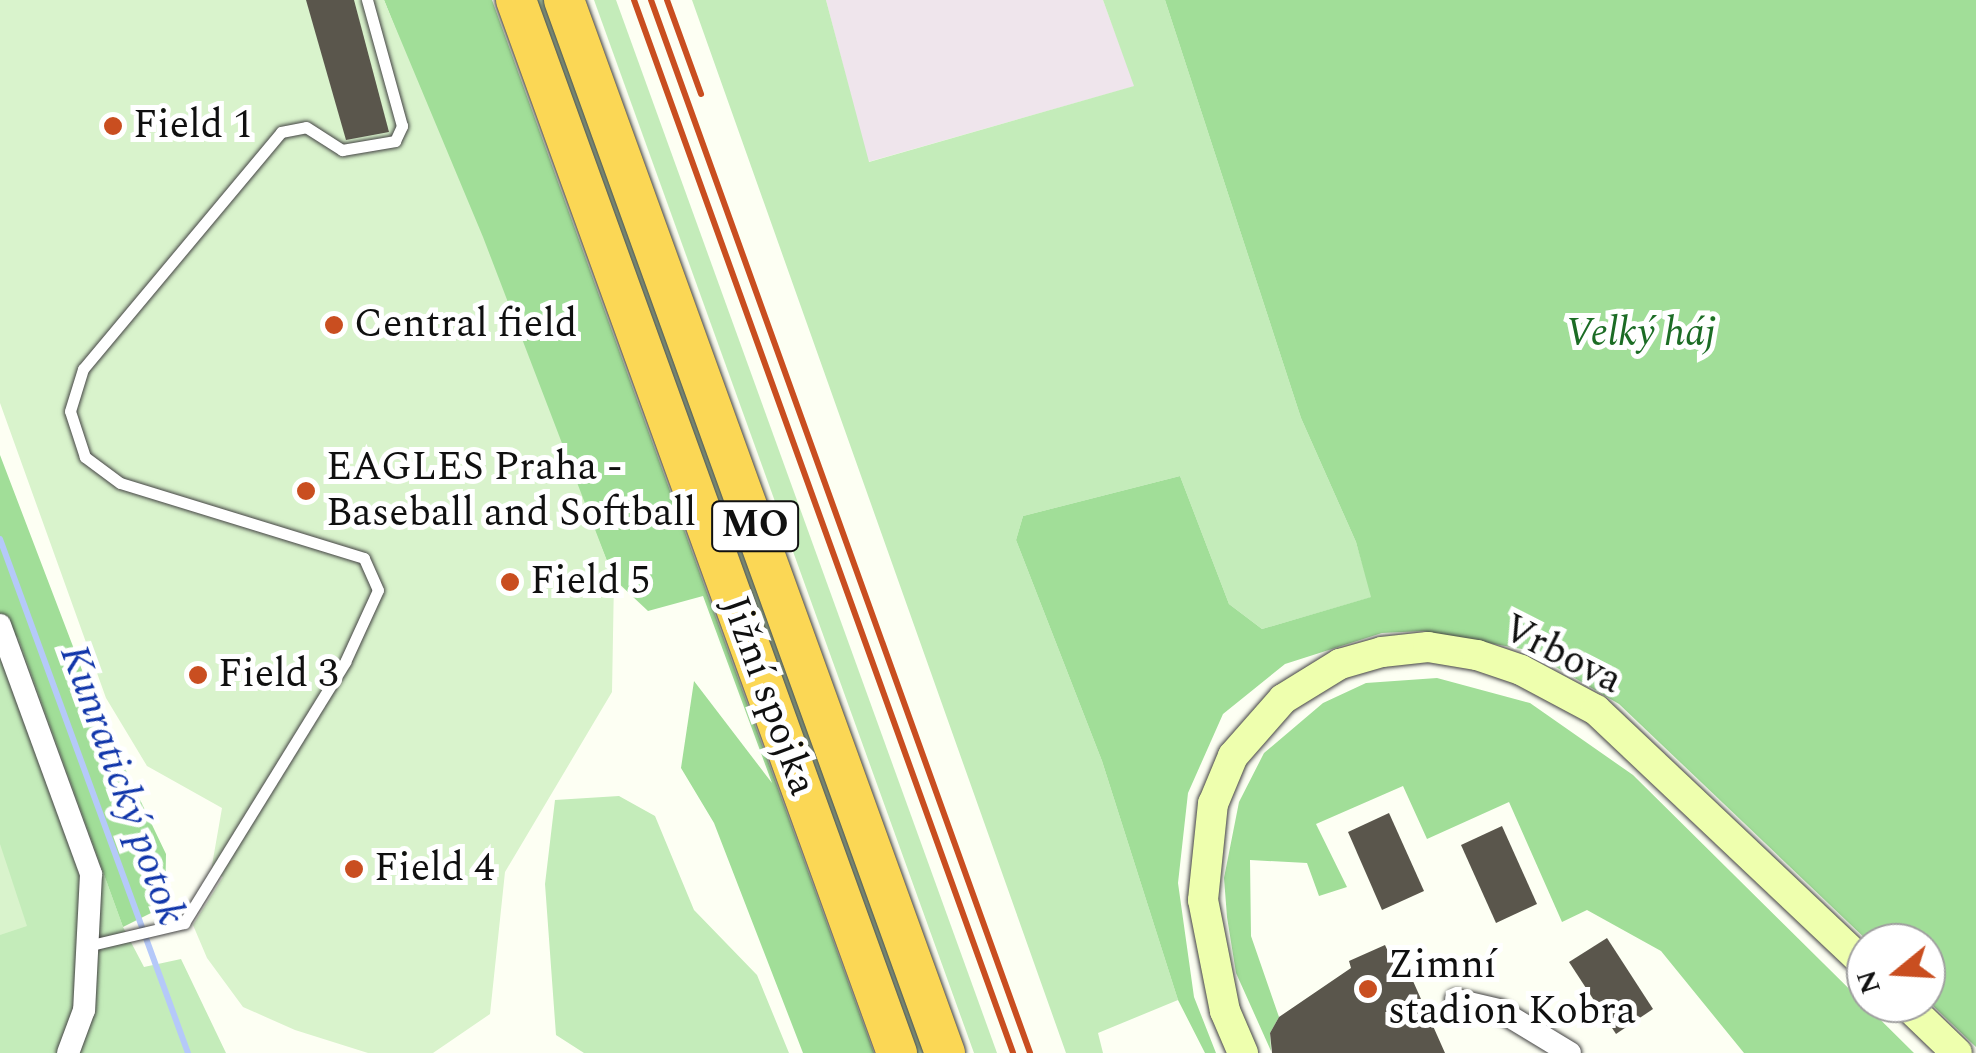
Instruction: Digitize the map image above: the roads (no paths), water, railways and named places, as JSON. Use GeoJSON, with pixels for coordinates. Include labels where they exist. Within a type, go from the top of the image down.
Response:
{"type":"FeatureCollection","features":[{"type":"Feature","properties":{"kind":"highway","name":"Jižní spojka"},"geometry":{"type":"LineString","coordinates":[[516,0],[897,1053]]}},
{"type":"Feature","properties":{"kind":"highway","name":"Jižní spojka"},"geometry":{"type":"LineString","coordinates":[[564,0],[945,1053]]}},
{"type":"Feature","properties":{"kind":"main road","name":"Vrbova"},"geometry":{"type":"LineString","coordinates":[[1243,1053],[1225,1011],[1204,900],[1213,804],[1234,756],[1283,699],[1340,664],[1382,652],[1428,647],[1478,655],[1522,670],[1596,710],[1846,946]]}},
{"type":"Feature","properties":{"kind":"main road"},"geometry":{"type":"LineString","coordinates":[[1926,1023],[1957,1053]]}},
{"type":"Feature","properties":{"kind":"street"},"geometry":{"type":"LineString","coordinates":[[0,625],[91,874],[84,1010],[68,1053]]}},
{"type":"Feature","properties":{"kind":"street"},"geometry":{"type":"LineString","coordinates":[[1456,1000],[1498,1010],[1570,1053]]}},
{"type":"Feature","properties":{"kind":"lane"},"geometry":{"type":"LineString","coordinates":[[87,946],[184,923],[218,874],[346,662],[378,590],[364,558],[120,483],[85,457],[70,411],[83,369],[281,132],[306,127],[342,150],[368,150],[395,141],[402,126],[367,0]]}},
{"type":"Feature","properties":{"kind":"waterway","name":"Kunratický potok"},"geometry":{"type":"LineString","coordinates":[[0,539],[188,1053]]}},
{"type":"Feature","properties":{"kind":"railway"},"geometry":{"type":"LineString","coordinates":[[634,0],[1013,1053]]}},
{"type":"Feature","properties":{"kind":"railway"},"geometry":{"type":"LineString","coordinates":[[651,0],[1030,1053]]}},
{"type":"Feature","properties":{"kind":"railway"},"geometry":{"type":"LineString","coordinates":[[667,0],[701,94]]}},
{"type":"Feature","properties":{"kind":"place","name":"Field 1"},"geometry":{"type":"Point","coordinates":[113,126]}},
{"type":"Feature","properties":{"kind":"place","name":"Central field"},"geometry":{"type":"Point","coordinates":[334,325]}},
{"type":"Feature","properties":{"kind":"place","name":"EAGLES Praha - Baseball and Softball"},"geometry":{"type":"Point","coordinates":[306,491]}},
{"type":"Feature","properties":{"kind":"place","name":"Field 5"},"geometry":{"type":"Point","coordinates":[510,582]}},
{"type":"Feature","properties":{"kind":"place","name":"Field 3"},"geometry":{"type":"Point","coordinates":[198,675]}},
{"type":"Feature","properties":{"kind":"place","name":"Field 4"},"geometry":{"type":"Point","coordinates":[354,869]}},
{"type":"Feature","properties":{"kind":"place","name":"Zimní stadion Kobra"},"geometry":{"type":"Point","coordinates":[1368,989]}},
{"type":"Feature","properties":{"kind":"park label","name":"Velký háj"},"geometry":{"type":"Point","coordinates":[1641,334]}}]}
